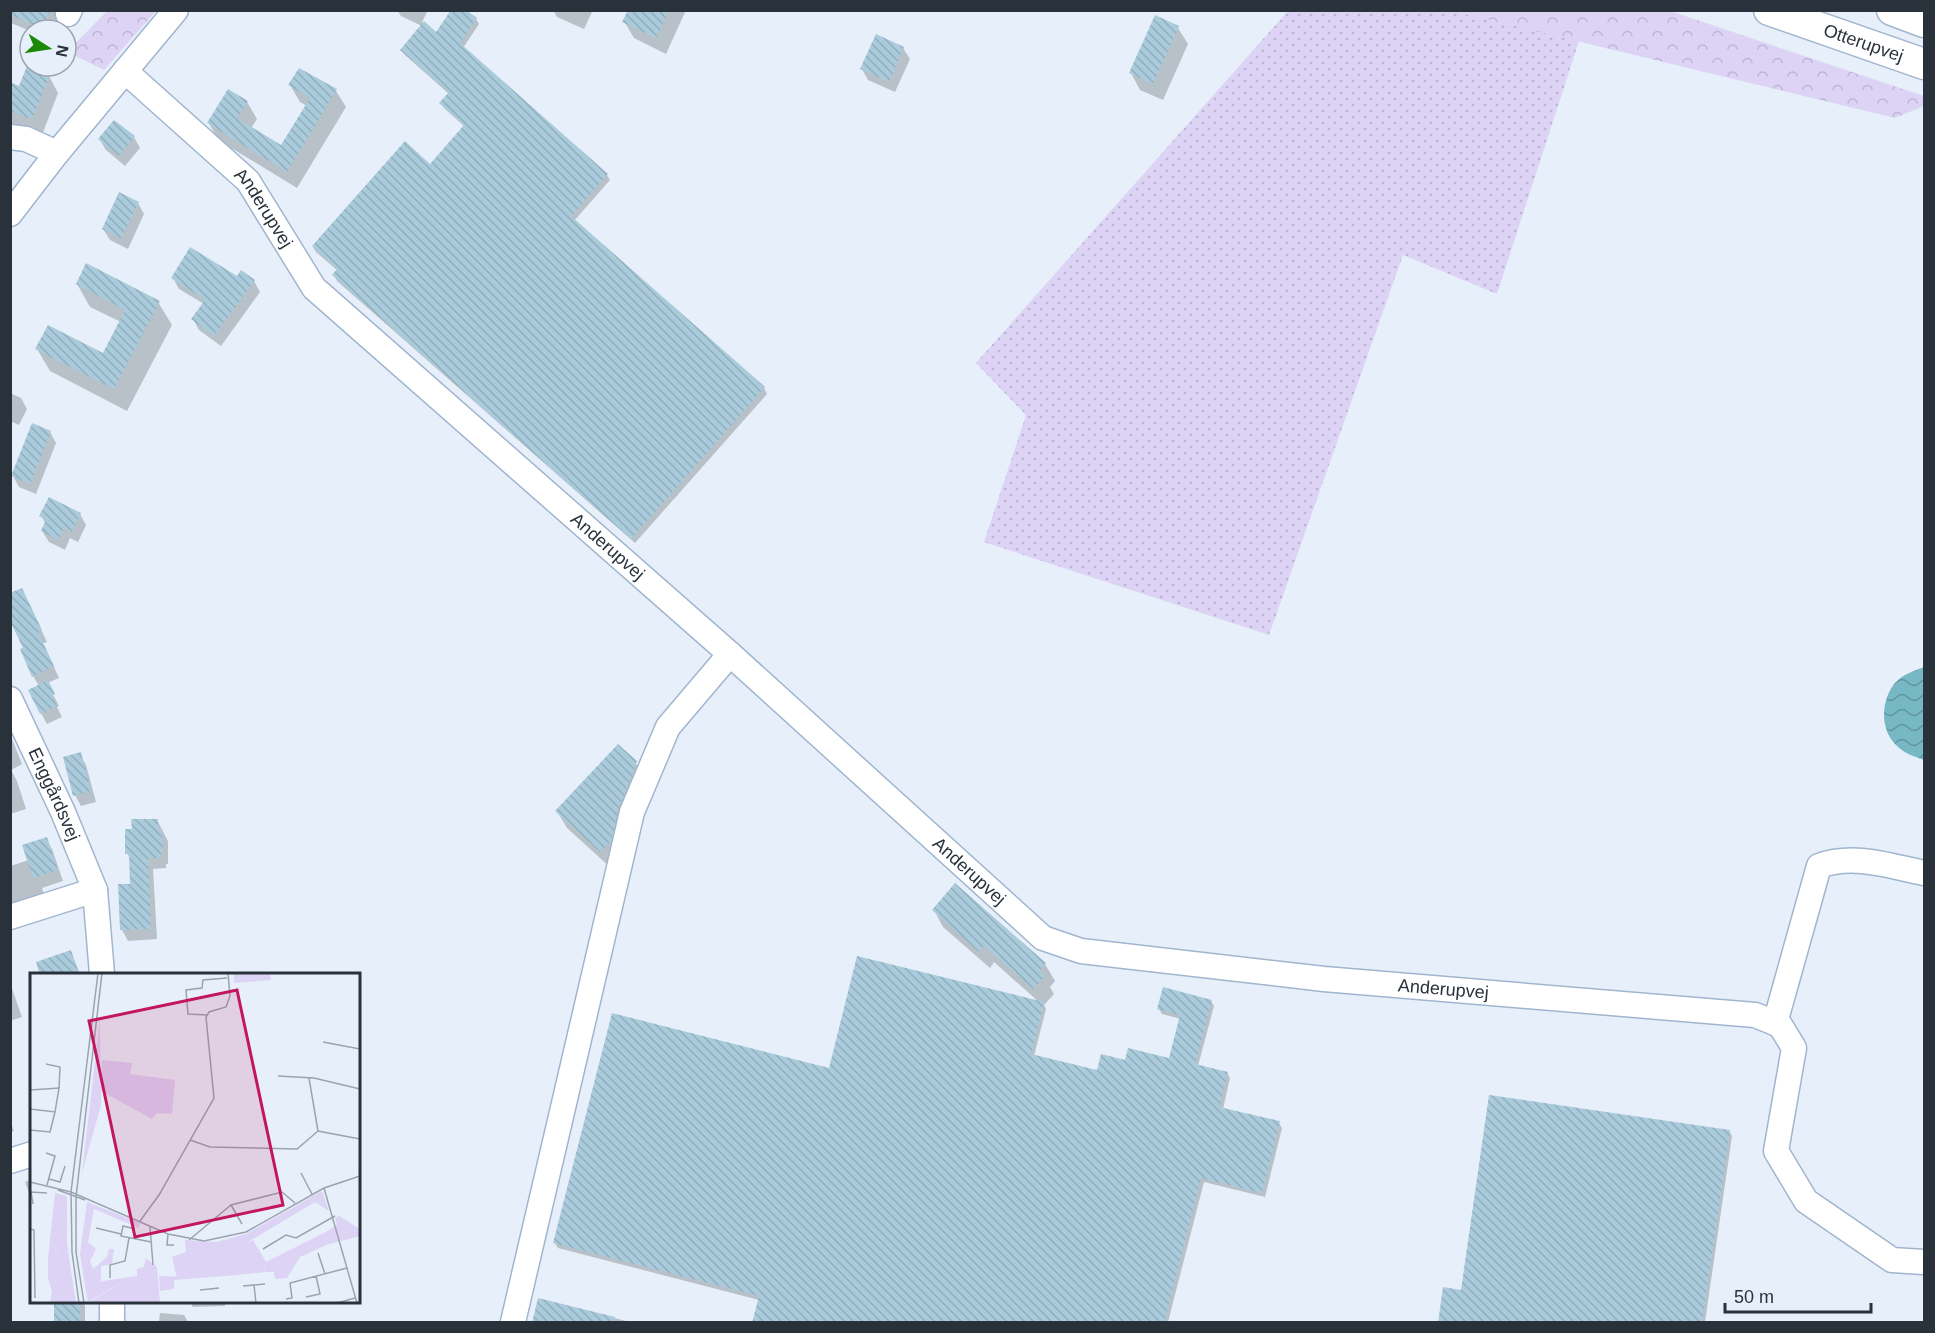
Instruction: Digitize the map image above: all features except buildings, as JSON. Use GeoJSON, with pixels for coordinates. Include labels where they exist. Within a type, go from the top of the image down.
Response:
{"type":"FeatureCollection","features":[{"type":"Feature","properties":{"kind":"main road","name":"Otterupvej"},"geometry":{"type":"LineString","coordinates":[[1769,10],[1924,64]]}},
{"type":"Feature","properties":{"kind":"main road"},"geometry":{"type":"LineString","coordinates":[[1892,10],[1924,22]]}},
{"type":"Feature","properties":{"kind":"street"},"geometry":{"type":"LineString","coordinates":[[10,214],[57,153],[176,10]]}},
{"type":"Feature","properties":{"kind":"street","name":"Anderupvej"},"geometry":{"type":"LineString","coordinates":[[125,70],[248,181],[314,288],[730,654],[1044,938],[1081,951],[1324,979],[1755,1015],[1775,1023]]}},
{"type":"Feature","properties":{"kind":"street"},"geometry":{"type":"LineString","coordinates":[[10,137],[26,139],[57,153]]}},
{"type":"Feature","properties":{"kind":"street"},"geometry":{"type":"LineString","coordinates":[[513,1323],[632,812],[668,727],[730,654]]}},
{"type":"Feature","properties":{"kind":"street","name":"Enggårdsvej"},"geometry":{"type":"LineString","coordinates":[[10,699],[63,812],[96,890],[102,973]]}},
{"type":"Feature","properties":{"kind":"street"},"geometry":{"type":"LineString","coordinates":[[1924,873],[1857,860],[1834,860],[1819,866],[1775,1023],[1780,1024],[1794,1048],[1776,1151],[1806,1201],[1892,1260],[1924,1262]]}},
{"type":"Feature","properties":{"kind":"street"},"geometry":{"type":"LineString","coordinates":[[10,917],[96,890]]}},
{"type":"Feature","properties":{"kind":"street"},"geometry":{"type":"LineString","coordinates":[[10,1161],[30,1155]]}},
{"type":"Feature","properties":{"kind":"street"},"geometry":{"type":"LineString","coordinates":[[112,1303],[112,1323]]}},
{"type":"Feature","properties":{"kind":"green space"},"geometry":{"type":"Polygon","coordinates":[[[107,11],[156,11],[104,70],[78,57],[78,41],[107,11]]]}},
{"type":"Feature","properties":{"kind":"green space"},"geometry":{"type":"Polygon","coordinates":[[[1288,11],[1453,11],[1579,41],[1497,294],[1403,255],[1269,635],[984,542],[1026,415],[976,363],[1288,11]]]}},
{"type":"Feature","properties":{"kind":"green space"},"geometry":{"type":"Polygon","coordinates":[[[1453,11],[1670,11],[1924,96],[1924,106],[1895,118],[1453,11]]]}},
{"type":"Feature","properties":{"kind":"water"},"geometry":{"type":"Polygon","coordinates":[[[1924,667],[1924,760],[1912,756],[1895,744],[1887,730],[1884,714],[1887,697],[1895,683],[1905,675],[1924,667]]]}}]}
